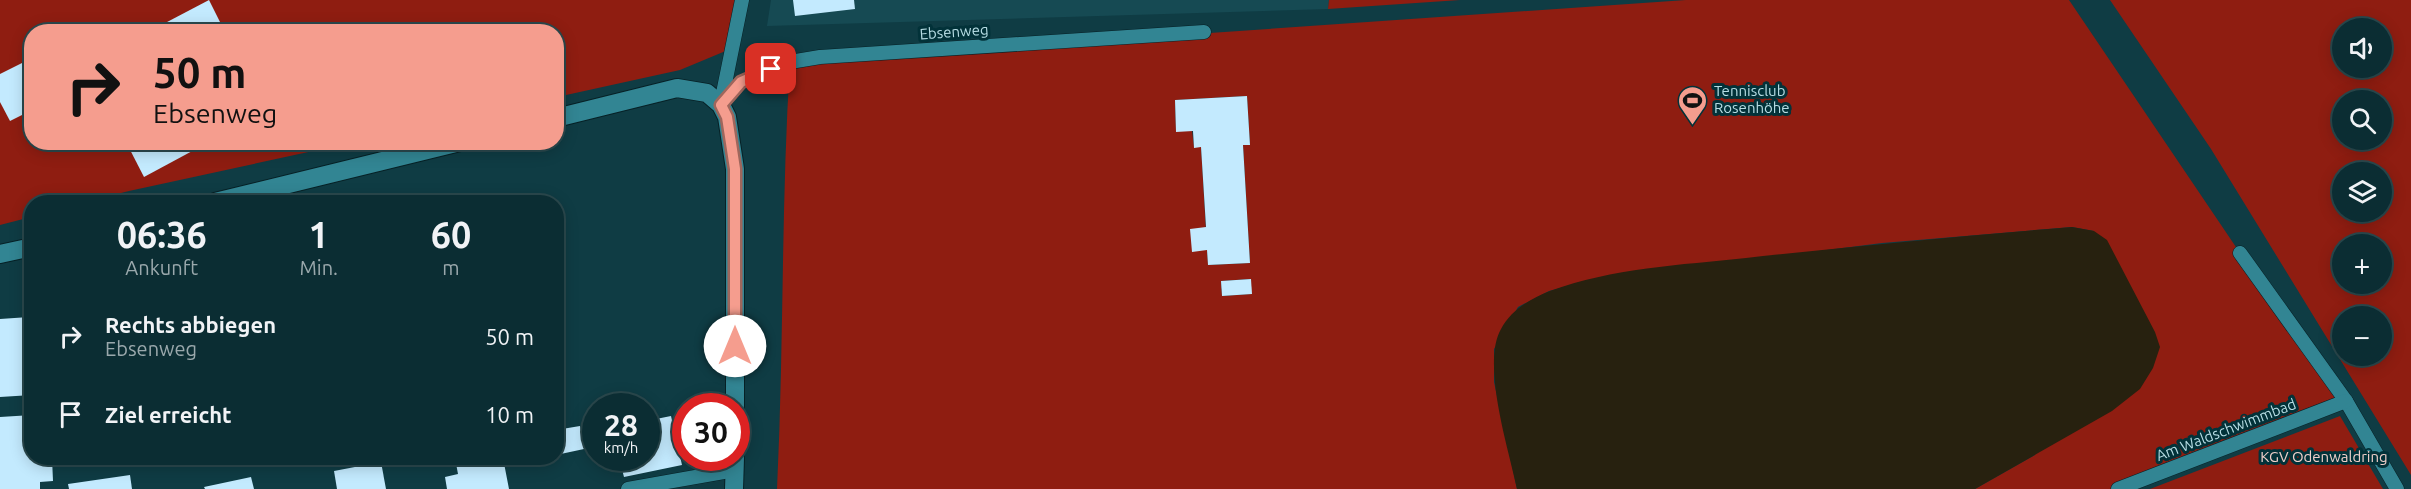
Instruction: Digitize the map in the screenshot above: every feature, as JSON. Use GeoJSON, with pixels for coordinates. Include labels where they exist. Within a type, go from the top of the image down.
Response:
{"type":"FeatureCollection","features":[{"type":"Feature","properties":{"kind":"street"},"geometry":{"type":"LineString","coordinates":[[564,116],[677,88],[707,93],[721,105],[727,117],[735,169],[735,393]]}},
{"type":"Feature","properties":{"kind":"street"},"geometry":{"type":"LineString","coordinates":[[244,195],[427,150]]}},
{"type":"Feature","properties":{"kind":"street"},"geometry":{"type":"LineString","coordinates":[[0,254],[24,249]]}},
{"type":"Feature","properties":{"kind":"street"},"geometry":{"type":"LineString","coordinates":[[734,489],[735,471]]}},
{"type":"Feature","properties":{"kind":"lane"},"geometry":{"type":"LineString","coordinates":[[721,105],[742,0]]}},
{"type":"Feature","properties":{"kind":"lane","name":"Ebsenweg"},"geometry":{"type":"LineString","coordinates":[[721,105],[741,82],[790,62],[831,56],[1204,32]]}},
{"type":"Feature","properties":{"kind":"lane"},"geometry":{"type":"LineString","coordinates":[[2240,253],[2346,401],[2397,489]]}},
{"type":"Feature","properties":{"kind":"lane","name":"Am Waldschwimmbad"},"geometry":{"type":"LineString","coordinates":[[2118,489],[2346,401]]}},
{"type":"Feature","properties":{"kind":"lane"},"geometry":{"type":"LineString","coordinates":[[628,489],[705,471]]}},
{"type":"Feature","properties":{"kind":"shaded area"},"geometry":{"type":"Polygon","coordinates":[[[771,0],[1329,0],[1328,9],[767,26],[771,0]]]}},
{"type":"Feature","properties":{"kind":"shaded area"},"geometry":{"type":"Polygon","coordinates":[[[2072,227],[2094,231],[2107,240],[2155,332],[2160,347],[2153,368],[2140,389],[2112,411],[1975,489],[1517,489],[1495,385],[1496,344],[1501,329],[1510,316],[1543,294],[1598,277],[1647,268],[2072,227]]]}},
{"type":"Feature","properties":{"kind":"green space"},"geometry":{"type":"Polygon","coordinates":[[[0,0],[735,0],[728,50],[680,70],[564,95],[564,24],[24,24],[24,150],[318,150],[113,195],[24,195],[24,219],[0,225],[0,0]]]}},
{"type":"Feature","properties":{"kind":"green space"},"geometry":{"type":"Polygon","coordinates":[[[1329,0],[1460,0],[1328,9],[1329,0]]]}},
{"type":"Feature","properties":{"kind":"green space"},"geometry":{"type":"Polygon","coordinates":[[[1686,0],[2069,0],[2240,253],[2346,401],[2118,489],[1975,489],[2035,455],[2094,231],[2072,227],[1882,243],[1590,280],[1549,291],[1518,307],[1494,349],[1494,382],[1517,489],[777,489],[790,62],[1686,0]],[[1247,96],[1175,100],[1176,131],[1192,131],[1194,147],[1201,147],[1208,265],[1250,263],[1243,145],[1250,145],[1247,96]],[[1250,279],[1221,281],[1222,296],[1251,294],[1250,279]]]}},
{"type":"Feature","properties":{"kind":"green space"},"geometry":{"type":"Polygon","coordinates":[[[2110,0],[2411,0],[2411,475],[2344,366],[2392,366],[2392,306],[2332,306],[2332,346],[2211,149],[2110,0]]]}},
{"type":"Feature","properties":{"kind":"green space","name":"KGV Odenwaldring"},"geometry":{"type":"Polygon","coordinates":[[[2340,416],[2383,489],[2150,489],[2340,416]]]}},
{"type":"Feature","properties":{"kind":"building"},"geometry":{"type":"Polygon","coordinates":[[[209,0],[221,24],[163,24],[209,0]]]}},
{"type":"Feature","properties":{"kind":"building"},"geometry":{"type":"Polygon","coordinates":[[[793,0],[854,0],[855,9],[795,16],[793,0]]]}},
{"type":"Feature","properties":{"kind":"building"},"geometry":{"type":"Polygon","coordinates":[[[24,62],[24,114],[10,121],[0,102],[0,74],[24,62]]]}},
{"type":"Feature","properties":{"kind":"building"},"geometry":{"type":"Polygon","coordinates":[[[1247,96],[1250,145],[1243,145],[1250,263],[1208,265],[1207,250],[1192,252],[1190,229],[1206,227],[1201,147],[1194,148],[1193,131],[1176,132],[1175,100],[1247,96]]]}},
{"type":"Feature","properties":{"kind":"building"},"geometry":{"type":"Polygon","coordinates":[[[130,150],[194,150],[144,177],[130,150]]]}},
{"type":"Feature","properties":{"kind":"building"},"geometry":{"type":"Polygon","coordinates":[[[1251,279],[1252,294],[1222,296],[1221,281],[1251,279]]]}},
{"type":"Feature","properties":{"kind":"building"},"geometry":{"type":"Polygon","coordinates":[[[24,317],[24,396],[0,397],[0,319],[24,317]]]}},
{"type":"Feature","properties":{"kind":"building"},"geometry":{"type":"Polygon","coordinates":[[[24,416],[24,465],[52,465],[53,481],[40,482],[40,489],[0,489],[0,417],[24,416]]]}},
{"type":"Feature","properties":{"kind":"building"},"geometry":{"type":"Polygon","coordinates":[[[671,416],[672,467],[660,470],[660,418],[671,416]]]}},
{"type":"Feature","properties":{"kind":"building"},"geometry":{"type":"Polygon","coordinates":[[[580,426],[582,449],[564,453],[564,429],[580,426]]]}},
{"type":"Feature","properties":{"kind":"building"},"geometry":{"type":"Polygon","coordinates":[[[365,465],[382,465],[386,489],[337,489],[334,471],[365,465]]]}},
{"type":"Feature","properties":{"kind":"building"},"geometry":{"type":"Polygon","coordinates":[[[456,465],[504,465],[509,489],[447,489],[445,477],[458,474],[456,465]]]}},
{"type":"Feature","properties":{"kind":"building"},"geometry":{"type":"Polygon","coordinates":[[[622,471],[653,471],[624,477],[622,471]]]}},
{"type":"Feature","properties":{"kind":"building"},"geometry":{"type":"Polygon","coordinates":[[[130,475],[132,489],[69,489],[68,484],[130,475]]]}},
{"type":"Feature","properties":{"kind":"building"},"geometry":{"type":"Polygon","coordinates":[[[251,477],[254,489],[205,489],[204,487],[251,477]]]}},
{"type":"Feature","properties":{"kind":"place","name":"Tennisclub Rosenhöhe"},"geometry":{"type":"Point","coordinates":[1693,126]}},
{"type":"Feature","properties":{"kind":"route"},"geometry":{"type":"LineString","coordinates":[[735,346],[735,169],[732,139],[727,117],[721,105],[741,82],[771,69]]}}]}
